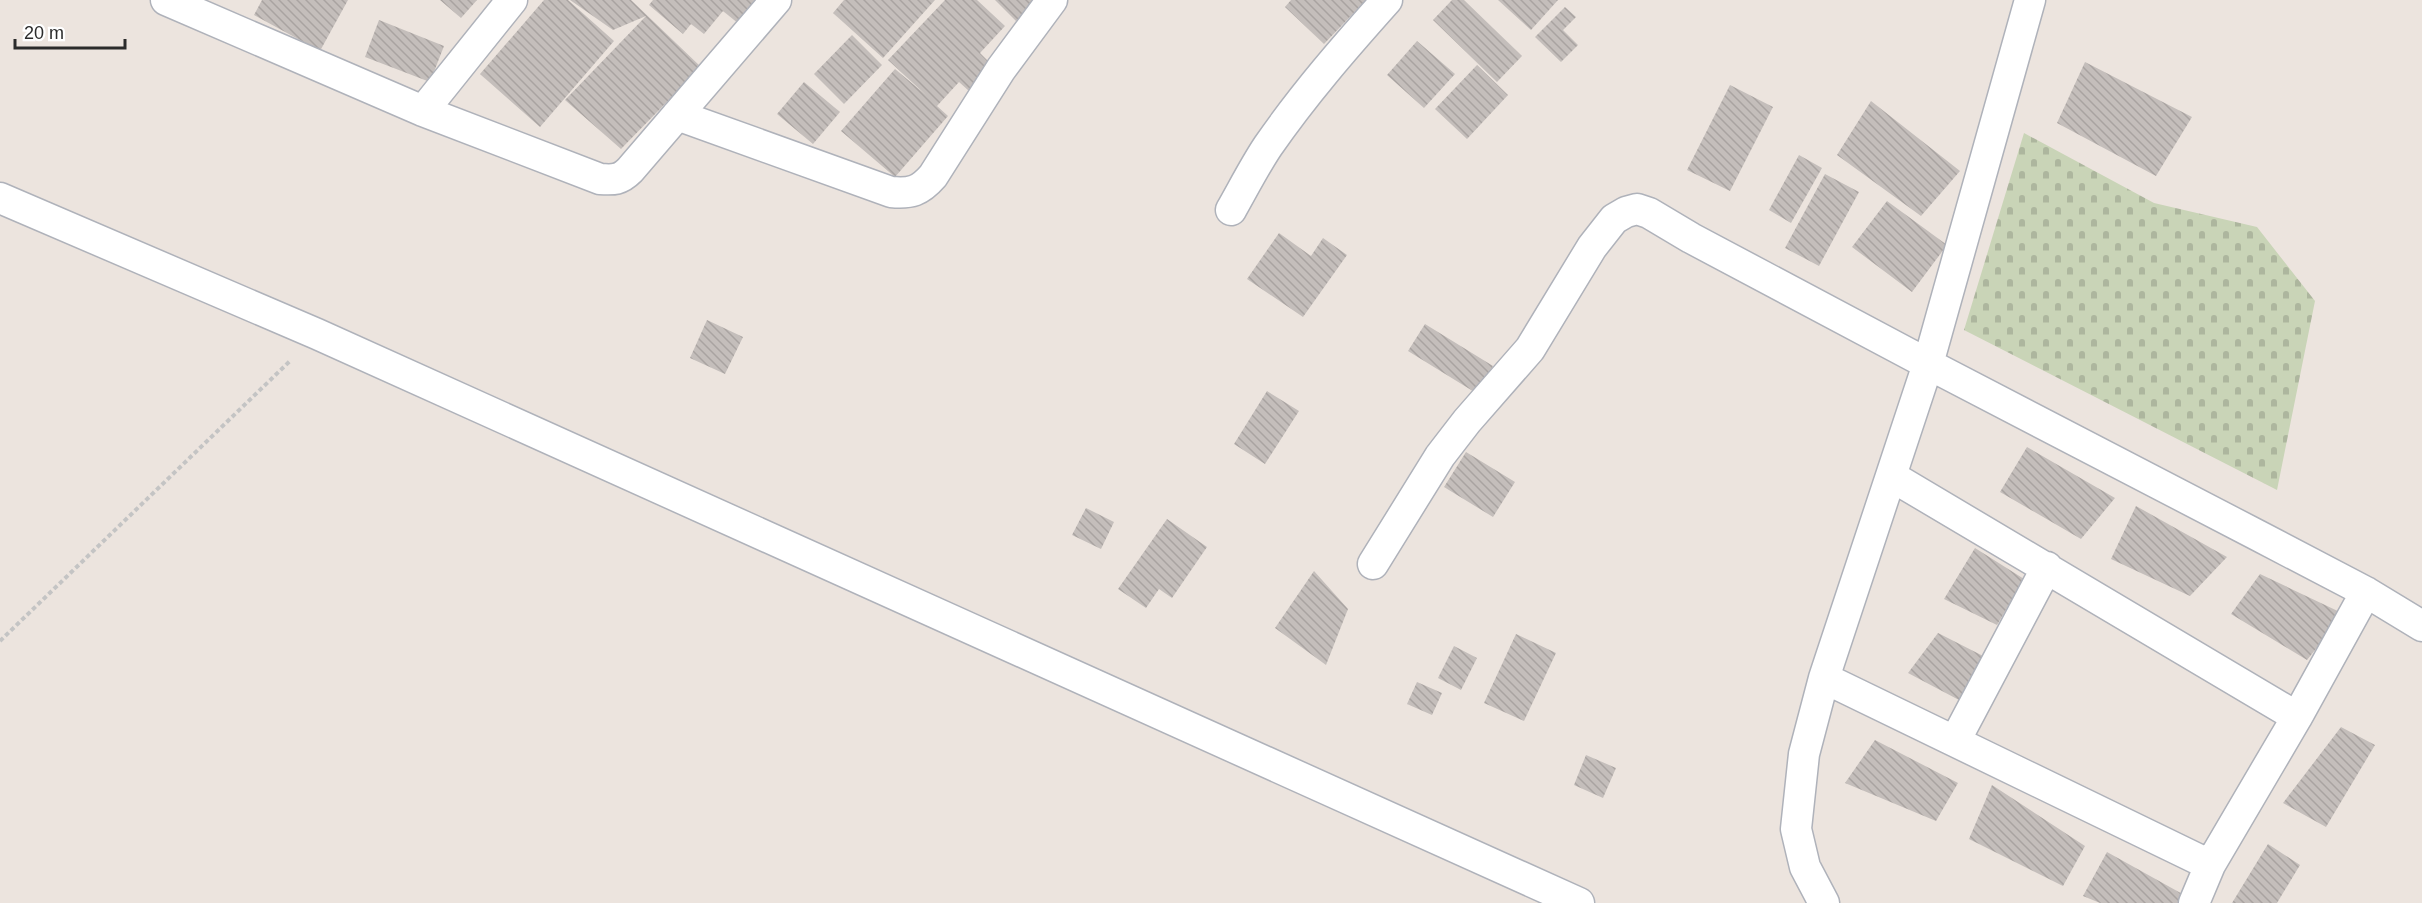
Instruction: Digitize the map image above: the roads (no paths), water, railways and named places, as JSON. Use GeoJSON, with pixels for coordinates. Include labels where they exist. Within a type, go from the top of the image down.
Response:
{"type":"FeatureCollection","features":[{"type":"Feature","properties":{"kind":"street"},"geometry":{"type":"LineString","coordinates":[[166,0],[423,111],[600,179],[616,180],[630,170],[776,0]]}},
{"type":"Feature","properties":{"kind":"street"},"geometry":{"type":"LineString","coordinates":[[423,111],[512,0]]}},
{"type":"Feature","properties":{"kind":"street"},"geometry":{"type":"LineString","coordinates":[[678,115],[891,192],[911,193],[919,190],[933,176],[1000,69],[1052,0]]}},
{"type":"Feature","properties":{"kind":"street"},"geometry":{"type":"LineString","coordinates":[[1231,210],[1268,147],[1303,98],[1387,0]]}},
{"type":"Feature","properties":{"kind":"street"},"geometry":{"type":"LineString","coordinates":[[1824,903],[1805,867],[1796,829],[1804,754],[1824,678],[1928,364],[2030,0]]}},
{"type":"Feature","properties":{"kind":"street"},"geometry":{"type":"LineString","coordinates":[[0,198],[317,334],[1579,903]]}},
{"type":"Feature","properties":{"kind":"street"},"geometry":{"type":"LineString","coordinates":[[1373,564],[1440,456],[1467,421],[1530,350],[1592,247],[1614,219],[1637,209],[1649,213],[1691,238],[1928,364],[2366,592],[2422,626]]}},
{"type":"Feature","properties":{"kind":"street"},"geometry":{"type":"LineString","coordinates":[[1892,476],[2297,717]]}},
{"type":"Feature","properties":{"kind":"street"},"geometry":{"type":"LineString","coordinates":[[1956,741],[2047,567]]}},
{"type":"Feature","properties":{"kind":"street"},"geometry":{"type":"LineString","coordinates":[[2193,903],[2210,865],[2297,717],[2366,592]]}},
{"type":"Feature","properties":{"kind":"street"},"geometry":{"type":"LineString","coordinates":[[1824,678],[2210,865]]}}]}
